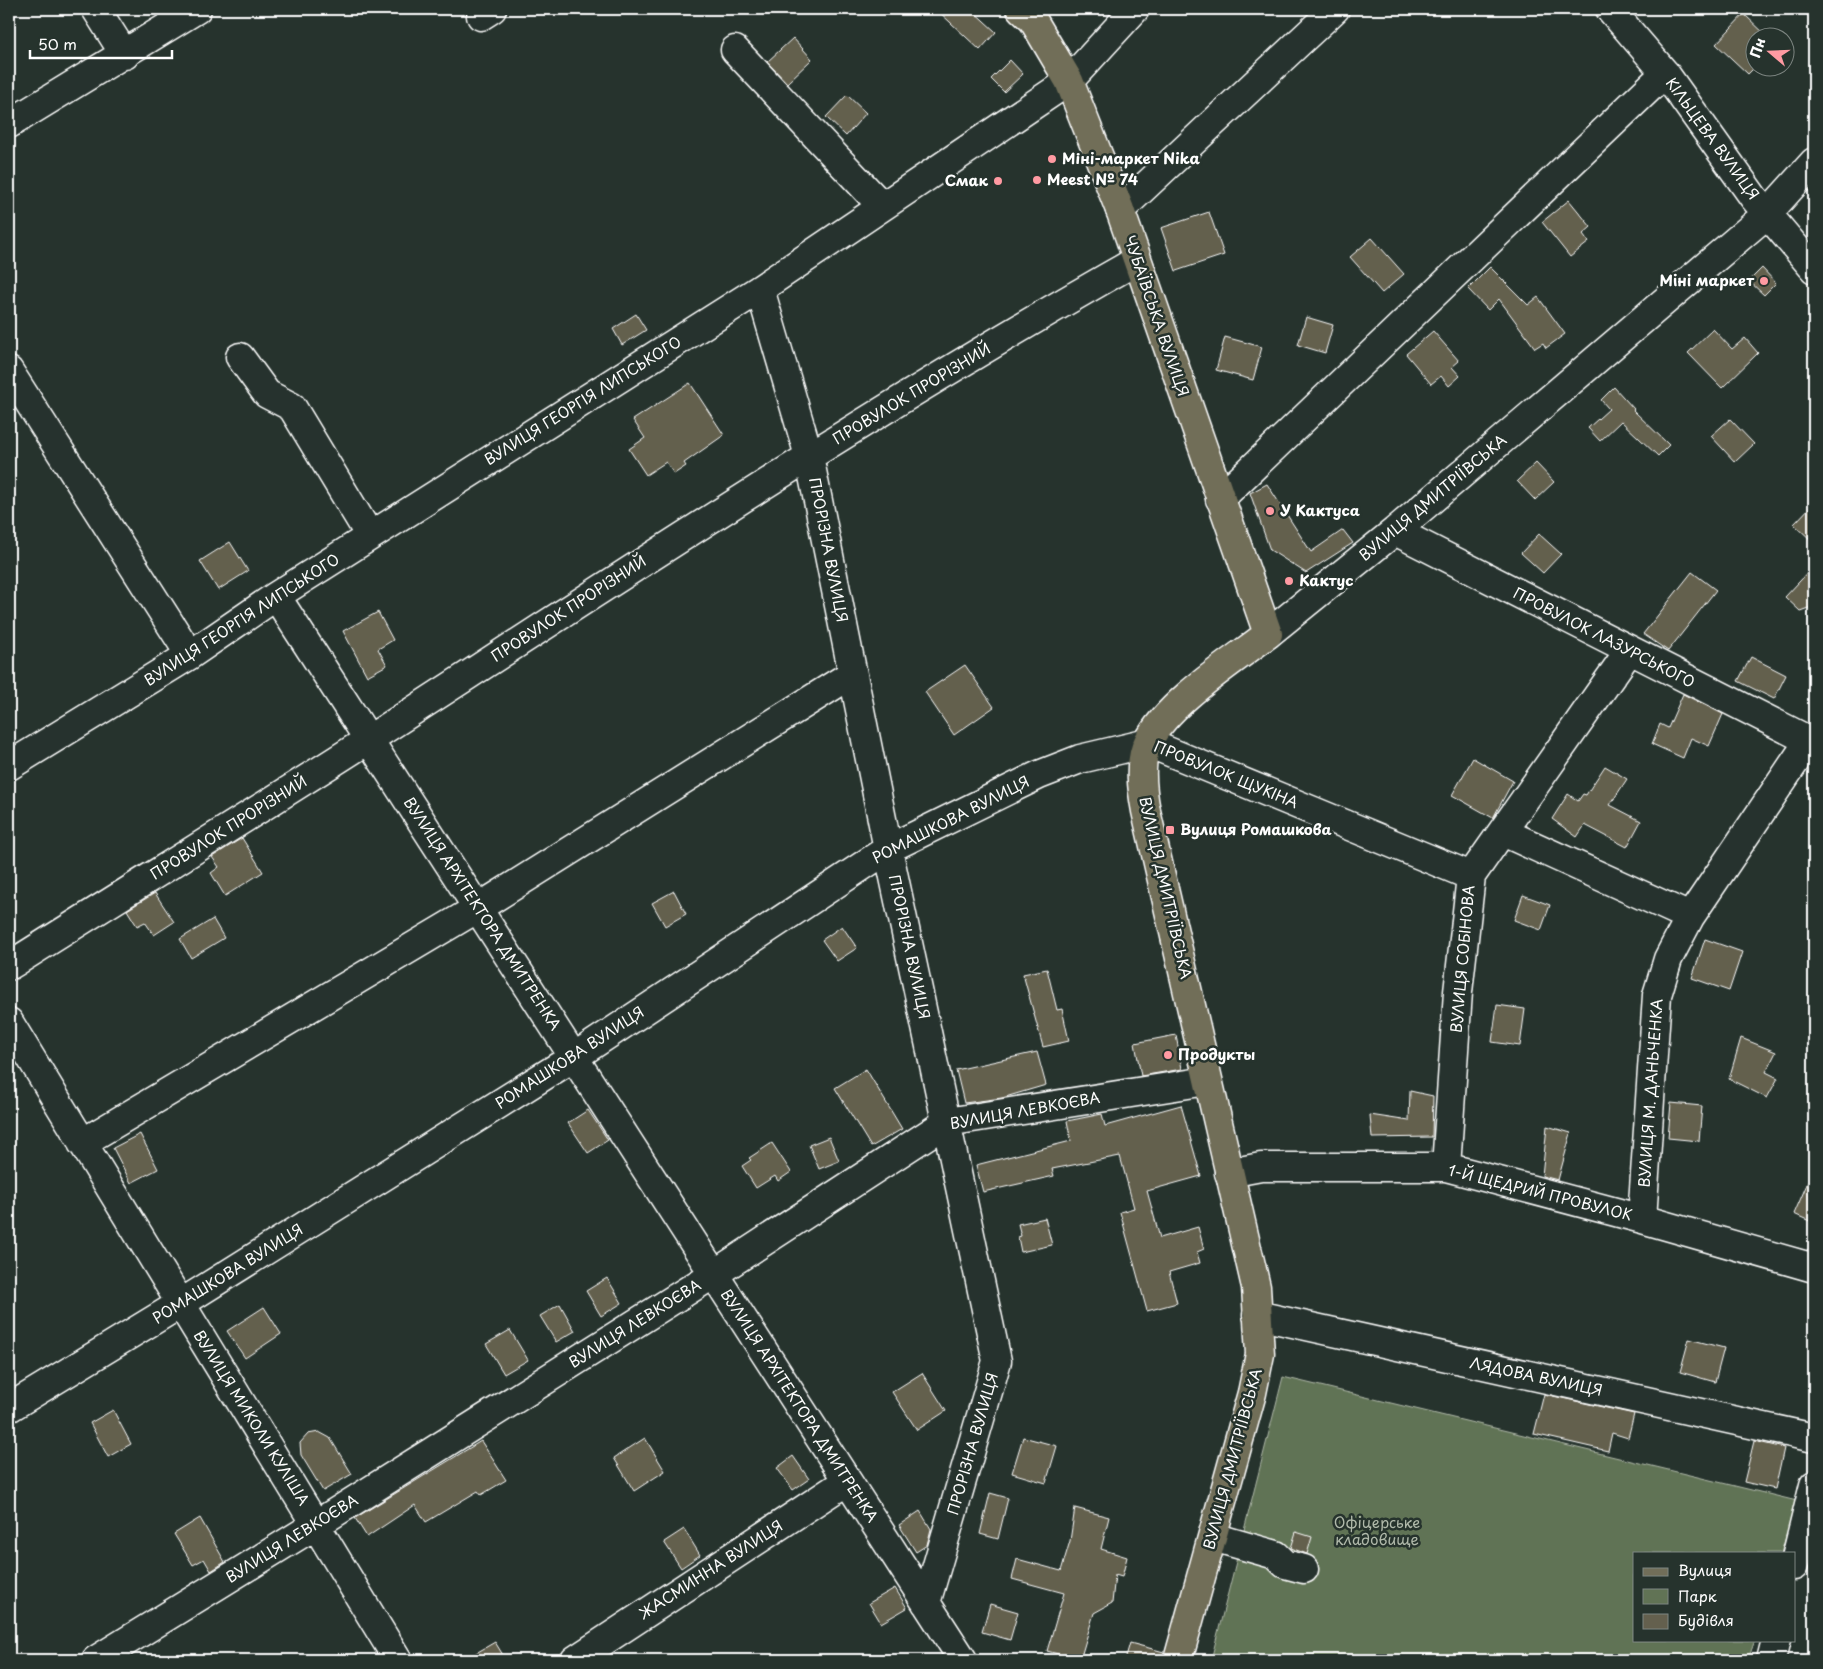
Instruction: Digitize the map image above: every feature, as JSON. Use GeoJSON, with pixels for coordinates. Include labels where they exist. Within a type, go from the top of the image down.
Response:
{"type":"FeatureCollection","features":[{"type":"Feature","properties":{"kind":"main road","name":"ЧУБАЇВСЬКА ВУЛИЦЯ"},"geometry":{"type":"LineString","coordinates":[[1021,9],[1033,20],[1069,81],[1120,210],[1136,261],[1268,634]]}},
{"type":"Feature","properties":{"kind":"main road","name":"ВУЛИЦЯ ДМИТРІЇВСЬКА"},"geometry":{"type":"LineString","coordinates":[[1178,1660],[1252,1393],[1260,1354],[1253,1271],[1142,790],[1143,763],[1148,743],[1163,721],[1181,702],[1268,634]]}},
{"type":"Feature","properties":{"kind":"street"},"geometry":{"type":"LineString","coordinates":[[96,9],[125,55]]}},
{"type":"Feature","properties":{"kind":"street"},"geometry":{"type":"LineString","coordinates":[[9,124],[125,55],[197,9]]}},
{"type":"Feature","properties":{"kind":"street","name":"ВУЛИЦЯ ГЕОРГІЯ ЛИПСЬКОГО"},"geometry":{"type":"LineString","coordinates":[[9,766],[190,655],[276,596],[760,289],[1069,81],[1136,9]]}},
{"type":"Feature","properties":{"kind":"street"},"geometry":{"type":"LineString","coordinates":[[1120,210],[1335,9]]}},
{"type":"Feature","properties":{"kind":"street","name":"КІЛЬЦЕВА ВУЛИЦЯ"},"geometry":{"type":"LineString","coordinates":[[1610,9],[1665,74],[1767,214],[1814,269]]}},
{"type":"Feature","properties":{"kind":"street"},"geometry":{"type":"LineString","coordinates":[[735,50],[882,206]]}},
{"type":"Feature","properties":{"kind":"street"},"geometry":{"type":"LineString","coordinates":[[1220,499],[1665,74]]}},
{"type":"Feature","properties":{"kind":"street","name":"ВУЛИЦЯ ДМИТРІЇВСЬКА"},"geometry":{"type":"LineString","coordinates":[[1268,634],[1395,531],[1767,214],[1814,162]]}},
{"type":"Feature","properties":{"kind":"street","name":"ПРОВУЛОК ПРОРІЗНИЙ"},"geometry":{"type":"LineString","coordinates":[[9,966],[369,739],[577,603],[809,456],[1019,329],[1136,261]]}},
{"type":"Feature","properties":{"kind":"street","name":"ПРОРІЗНА ВУЛИЦЯ"},"geometry":{"type":"LineString","coordinates":[[760,289],[809,456],[888,849],[998,1361],[926,1603]]}},
{"type":"Feature","properties":{"kind":"street"},"geometry":{"type":"LineString","coordinates":[[240,356],[267,394],[292,407],[370,536]]}},
{"type":"Feature","properties":{"kind":"street"},"geometry":{"type":"LineString","coordinates":[[9,371],[190,655]]}},
{"type":"Feature","properties":{"kind":"street","name":"ПРОВУЛОК ЛАЗУРСЬКОГО"},"geometry":{"type":"LineString","coordinates":[[1395,531],[1812,742]]}},
{"type":"Feature","properties":{"kind":"street","name":"ВУЛИЦЯ АРХІТЕКТОРА ДМИТРЕНКА"},"geometry":{"type":"LineString","coordinates":[[276,596],[963,1660]]}},
{"type":"Feature","properties":{"kind":"street","name":"ВУЛИЦЯ СОБІНОВА"},"geometry":{"type":"LineString","coordinates":[[1446,1167],[1458,992],[1470,876],[1503,832],[1629,651]]}},
{"type":"Feature","properties":{"kind":"street"},"geometry":{"type":"LineString","coordinates":[[82,1144],[478,908],[852,674]]}},
{"type":"Feature","properties":{"kind":"street","name":"ВУЛИЦЯ М. ДАНЬЧЕНКА"},"geometry":{"type":"LineString","coordinates":[[1642,1219],[1657,995],[1668,959],[1690,917],[1812,742]]}},
{"type":"Feature","properties":{"kind":"street","name":"РОМАШКОВА ВУЛИЦЯ"},"geometry":{"type":"LineString","coordinates":[[9,1408],[180,1304],[574,1057],[888,849],[1080,758],[1148,743]]}},
{"type":"Feature","properties":{"kind":"street","name":"ПРОВУЛОК ЩУКІНА"},"geometry":{"type":"LineString","coordinates":[[1148,743],[1470,876]]}},
{"type":"Feature","properties":{"kind":"street"},"geometry":{"type":"LineString","coordinates":[[1503,832],[1690,917]]}},
{"type":"Feature","properties":{"kind":"street","name":"ВУЛИЦЯ МИКОЛИ КУЛІША"},"geometry":{"type":"LineString","coordinates":[[9,1022],[180,1304],[317,1524],[398,1660]]}},
{"type":"Feature","properties":{"kind":"street","name":"ВУЛИЦЯ ЛЕВКОЄВА"},"geometry":{"type":"LineString","coordinates":[[96,1660],[317,1524],[714,1274],[947,1122],[1208,1081]]}},
{"type":"Feature","properties":{"kind":"street","name":"1-Й ЩЕДРИЙ ПРОВУЛОК"},"geometry":{"type":"LineString","coordinates":[[1229,1172],[1261,1167],[1446,1167],[1642,1219],[1814,1268]]}},
{"type":"Feature","properties":{"kind":"street","name":"ЛЯДОВА ВУЛИЦЯ"},"geometry":{"type":"LineString","coordinates":[[1257,1315],[1814,1438]]}},
{"type":"Feature","properties":{"kind":"street","name":"ЖАСМИННА ВУЛИЦЯ"},"geometry":{"type":"LineString","coordinates":[[575,1660],[847,1481]]}},
{"type":"Feature","properties":{"kind":"street"},"geometry":{"type":"LineString","coordinates":[[1796,1558],[1814,1485]]}},
{"type":"Feature","properties":{"kind":"street"},"geometry":{"type":"LineString","coordinates":[[1212,1537],[1276,1555],[1285,1564],[1304,1569]]}},
{"type":"Feature","properties":{"kind":"street"},"geometry":{"type":"LineString","coordinates":[[1771,1660],[1776,1642]]}},
{"type":"Feature","properties":{"kind":"green space","name":"Офіцерське кладовище"},"geometry":{"type":"Polygon","coordinates":[[[1283,1377],[1797,1501],[1781,1552],[1633,1552],[1633,1642],[1754,1642],[1748,1660],[1211,1660],[1283,1377]]]}},
{"type":"Feature","properties":{"kind":"building"},"geometry":{"type":"Polygon","coordinates":[[[936,9],[971,9],[996,32],[980,50],[936,9]]]}},
{"type":"Feature","properties":{"kind":"building"},"geometry":{"type":"Polygon","coordinates":[[[1744,14],[1759,28],[1746,28],[1746,72],[1716,44],[1744,14]]]}},
{"type":"Feature","properties":{"kind":"building"},"geometry":{"type":"Polygon","coordinates":[[[793,38],[812,59],[787,83],[767,62],[793,38]]]}},
{"type":"Feature","properties":{"kind":"building"},"geometry":{"type":"Polygon","coordinates":[[[1010,60],[1023,74],[1004,92],[991,79],[1010,60]]]}},
{"type":"Feature","properties":{"kind":"building"},"geometry":{"type":"Polygon","coordinates":[[[847,95],[866,113],[846,136],[826,117],[847,95]]]}},
{"type":"Feature","properties":{"kind":"building"},"geometry":{"type":"Polygon","coordinates":[[[1569,200],[1591,227],[1583,234],[1589,242],[1570,257],[1542,222],[1569,200]]]}},
{"type":"Feature","properties":{"kind":"building"},"geometry":{"type":"Polygon","coordinates":[[[1209,212],[1224,255],[1176,271],[1161,228],[1209,212]]]}},
{"type":"Feature","properties":{"kind":"building"},"geometry":{"type":"Polygon","coordinates":[[[1372,238],[1404,274],[1382,293],[1350,257],[1372,238]]]}},
{"type":"Feature","properties":{"kind":"building"},"geometry":{"type":"Polygon","coordinates":[[[1490,267],[1528,305],[1538,297],[1565,334],[1546,348],[1543,343],[1535,348],[1499,299],[1488,310],[1468,289],[1490,267]]]}},
{"type":"Feature","properties":{"kind":"building"},"geometry":{"type":"Polygon","coordinates":[[[1762,268],[1776,283],[1764,295],[1749,281],[1762,268]]]}},
{"type":"Feature","properties":{"kind":"building"},"geometry":{"type":"Polygon","coordinates":[[[636,314],[646,330],[622,345],[613,329],[636,314]]]}},
{"type":"Feature","properties":{"kind":"building"},"geometry":{"type":"Polygon","coordinates":[[[1306,317],[1333,325],[1325,353],[1298,345],[1306,317]]]}},
{"type":"Feature","properties":{"kind":"building"},"geometry":{"type":"Polygon","coordinates":[[[1713,329],[1732,349],[1745,338],[1758,353],[1722,388],[1688,353],[1713,329]]]}},
{"type":"Feature","properties":{"kind":"building"},"geometry":{"type":"Polygon","coordinates":[[[1433,331],[1459,361],[1452,367],[1460,376],[1449,386],[1441,376],[1431,384],[1406,354],[1433,331]]]}},
{"type":"Feature","properties":{"kind":"building"},"geometry":{"type":"Polygon","coordinates":[[[1225,337],[1262,347],[1253,380],[1216,370],[1225,337]]]}},
{"type":"Feature","properties":{"kind":"building"},"geometry":{"type":"Polygon","coordinates":[[[690,383],[724,435],[684,463],[686,466],[674,474],[666,462],[646,475],[629,449],[645,438],[633,420],[690,383]]]}},
{"type":"Feature","properties":{"kind":"building"},"geometry":{"type":"Polygon","coordinates":[[[1614,387],[1633,410],[1669,445],[1658,456],[1621,421],[1600,441],[1588,428],[1609,409],[1601,400],[1614,387]]]}},
{"type":"Feature","properties":{"kind":"building"},"geometry":{"type":"Polygon","coordinates":[[[1730,419],[1754,444],[1735,462],[1711,436],[1730,419]]]}},
{"type":"Feature","properties":{"kind":"building"},"geometry":{"type":"Polygon","coordinates":[[[1536,463],[1554,482],[1535,500],[1517,481],[1536,463]]]}},
{"type":"Feature","properties":{"kind":"building"},"geometry":{"type":"Polygon","coordinates":[[[1267,484],[1311,552],[1343,530],[1353,543],[1306,573],[1270,550],[1250,493],[1267,484]]]}},
{"type":"Feature","properties":{"kind":"building"},"geometry":{"type":"Polygon","coordinates":[[[1814,503],[1814,543],[1794,524],[1814,503]]]}},
{"type":"Feature","properties":{"kind":"building"},"geometry":{"type":"Polygon","coordinates":[[[1539,534],[1561,554],[1543,573],[1521,553],[1539,534]]]}},
{"type":"Feature","properties":{"kind":"building"},"geometry":{"type":"Polygon","coordinates":[[[230,542],[248,571],[218,590],[200,561],[230,542]]]}},
{"type":"Feature","properties":{"kind":"building"},"geometry":{"type":"Polygon","coordinates":[[[1814,566],[1814,606],[1800,611],[1785,597],[1814,566]]]}},
{"type":"Feature","properties":{"kind":"building"},"geometry":{"type":"Polygon","coordinates":[[[1692,572],[1716,590],[1668,651],[1643,634],[1692,572]]]}},
{"type":"Feature","properties":{"kind":"building"},"geometry":{"type":"Polygon","coordinates":[[[378,612],[393,640],[378,649],[387,665],[367,676],[343,631],[378,612]]]}},
{"type":"Feature","properties":{"kind":"building"},"geometry":{"type":"Polygon","coordinates":[[[1751,657],[1786,675],[1774,699],[1738,681],[1751,657]]]}},
{"type":"Feature","properties":{"kind":"building"},"geometry":{"type":"Polygon","coordinates":[[[965,665],[994,707],[954,735],[925,692],[965,665]]]}},
{"type":"Feature","properties":{"kind":"building"},"geometry":{"type":"Polygon","coordinates":[[[1683,694],[1723,714],[1709,746],[1691,738],[1683,758],[1652,744],[1660,724],[1668,728],[1683,694]]]}},
{"type":"Feature","properties":{"kind":"building"},"geometry":{"type":"Polygon","coordinates":[[[1473,758],[1513,781],[1493,818],[1452,795],[1473,758]]]}},
{"type":"Feature","properties":{"kind":"building"},"geometry":{"type":"Polygon","coordinates":[[[1605,766],[1627,779],[1610,805],[1641,821],[1627,847],[1585,825],[1577,837],[1552,819],[1568,794],[1578,801],[1583,794],[1586,795],[1605,766]]]}},
{"type":"Feature","properties":{"kind":"building"},"geometry":{"type":"Polygon","coordinates":[[[242,838],[263,872],[225,896],[211,873],[219,867],[212,857],[242,838]]]}},
{"type":"Feature","properties":{"kind":"building"},"geometry":{"type":"Polygon","coordinates":[[[674,891],[686,914],[665,926],[652,903],[674,891]]]}},
{"type":"Feature","properties":{"kind":"building"},"geometry":{"type":"Polygon","coordinates":[[[155,893],[174,922],[154,935],[145,922],[137,926],[127,910],[155,893]]]}},
{"type":"Feature","properties":{"kind":"building"},"geometry":{"type":"Polygon","coordinates":[[[1523,895],[1550,905],[1541,930],[1514,920],[1523,895]]]}},
{"type":"Feature","properties":{"kind":"building"},"geometry":{"type":"Polygon","coordinates":[[[213,919],[224,938],[191,958],[180,939],[213,919]]]}},
{"type":"Feature","properties":{"kind":"building"},"geometry":{"type":"Polygon","coordinates":[[[842,926],[857,948],[837,961],[822,940],[842,926]]]}},
{"type":"Feature","properties":{"kind":"building"},"geometry":{"type":"Polygon","coordinates":[[[1705,939],[1742,952],[1729,991],[1692,978],[1705,939]]]}},
{"type":"Feature","properties":{"kind":"building"},"geometry":{"type":"Polygon","coordinates":[[[1047,969],[1057,1010],[1062,1009],[1069,1041],[1043,1047],[1023,974],[1047,969]]]}},
{"type":"Feature","properties":{"kind":"building"},"geometry":{"type":"Polygon","coordinates":[[[1497,1005],[1525,1009],[1520,1046],[1492,1042],[1497,1005]]]}},
{"type":"Feature","properties":{"kind":"building"},"geometry":{"type":"Polygon","coordinates":[[[1176,1035],[1182,1069],[1141,1076],[1135,1043],[1176,1035]]]}},
{"type":"Feature","properties":{"kind":"building"},"geometry":{"type":"Polygon","coordinates":[[[1741,1038],[1776,1052],[1766,1072],[1778,1078],[1767,1098],[1729,1079],[1741,1038]]]}},
{"type":"Feature","properties":{"kind":"building"},"geometry":{"type":"Polygon","coordinates":[[[1037,1052],[1046,1085],[1002,1098],[964,1103],[956,1070],[1037,1052]]]}},
{"type":"Feature","properties":{"kind":"building"},"geometry":{"type":"Polygon","coordinates":[[[866,1069],[902,1129],[871,1147],[835,1088],[866,1069]]]}},
{"type":"Feature","properties":{"kind":"building"},"geometry":{"type":"Polygon","coordinates":[[[1410,1091],[1433,1096],[1432,1137],[1372,1138],[1370,1115],[1409,1121],[1410,1091]]]}},
{"type":"Feature","properties":{"kind":"building"},"geometry":{"type":"Polygon","coordinates":[[[1671,1103],[1702,1106],[1699,1141],[1668,1138],[1671,1103]]]}},
{"type":"Feature","properties":{"kind":"building"},"geometry":{"type":"Polygon","coordinates":[[[1181,1105],[1201,1176],[1147,1191],[1160,1238],[1198,1227],[1204,1249],[1197,1252],[1200,1263],[1169,1272],[1177,1303],[1147,1311],[1120,1212],[1134,1208],[1120,1156],[1052,1169],[1054,1176],[983,1192],[976,1165],[1071,1141],[1067,1121],[1102,1114],[1105,1126],[1181,1105]]]}},
{"type":"Feature","properties":{"kind":"building"},"geometry":{"type":"Polygon","coordinates":[[[588,1110],[608,1140],[588,1153],[568,1123],[588,1110]]]}},
{"type":"Feature","properties":{"kind":"building"},"geometry":{"type":"Polygon","coordinates":[[[1547,1126],[1571,1133],[1558,1180],[1542,1176],[1547,1126]]]}},
{"type":"Feature","properties":{"kind":"building"},"geometry":{"type":"Polygon","coordinates":[[[140,1134],[158,1169],[131,1183],[113,1148],[140,1134]]]}},
{"type":"Feature","properties":{"kind":"building"},"geometry":{"type":"Polygon","coordinates":[[[829,1137],[839,1161],[819,1169],[809,1145],[829,1137]]]}},
{"type":"Feature","properties":{"kind":"building"},"geometry":{"type":"Polygon","coordinates":[[[772,1143],[791,1172],[778,1181],[775,1176],[756,1188],[742,1166],[751,1160],[749,1158],[772,1143]]]}},
{"type":"Feature","properties":{"kind":"building"},"geometry":{"type":"Polygon","coordinates":[[[1814,1168],[1814,1223],[1794,1214],[1814,1168]]]}},
{"type":"Feature","properties":{"kind":"building"},"geometry":{"type":"Polygon","coordinates":[[[1045,1218],[1052,1245],[1021,1252],[1018,1237],[1021,1236],[1018,1224],[1045,1218]]]}},
{"type":"Feature","properties":{"kind":"building"},"geometry":{"type":"Polygon","coordinates":[[[607,1278],[622,1303],[601,1316],[586,1291],[607,1278]]]}},
{"type":"Feature","properties":{"kind":"building"},"geometry":{"type":"Polygon","coordinates":[[[560,1304],[575,1331],[556,1342],[540,1316],[560,1304]]]}},
{"type":"Feature","properties":{"kind":"building"},"geometry":{"type":"Polygon","coordinates":[[[264,1307],[281,1334],[245,1358],[227,1331],[264,1307]]]}},
{"type":"Feature","properties":{"kind":"building"},"geometry":{"type":"Polygon","coordinates":[[[510,1330],[528,1360],[504,1374],[486,1344],[510,1330]]]}},
{"type":"Feature","properties":{"kind":"building"},"geometry":{"type":"Polygon","coordinates":[[[1689,1339],[1724,1348],[1715,1382],[1680,1372],[1689,1339]]]}},
{"type":"Feature","properties":{"kind":"building"},"geometry":{"type":"Polygon","coordinates":[[[922,1373],[946,1411],[917,1430],[892,1392],[922,1373]]]}},
{"type":"Feature","properties":{"kind":"building"},"geometry":{"type":"Polygon","coordinates":[[[1544,1394],[1634,1414],[1628,1438],[1612,1433],[1608,1451],[1534,1434],[1544,1394]]]}},
{"type":"Feature","properties":{"kind":"building"},"geometry":{"type":"Polygon","coordinates":[[[113,1410],[131,1444],[108,1457],[90,1423],[113,1410]]]}},
{"type":"Feature","properties":{"kind":"building"},"geometry":{"type":"Polygon","coordinates":[[[319,1432],[330,1438],[352,1474],[323,1491],[301,1455],[300,1443],[308,1434],[319,1432]]]}},
{"type":"Feature","properties":{"kind":"building"},"geometry":{"type":"Polygon","coordinates":[[[1023,1437],[1057,1446],[1046,1483],[1012,1473],[1023,1437]]]}},
{"type":"Feature","properties":{"kind":"building"},"geometry":{"type":"Polygon","coordinates":[[[645,1438],[665,1471],[634,1491],[614,1458],[645,1438]]]}},
{"type":"Feature","properties":{"kind":"building"},"geometry":{"type":"Polygon","coordinates":[[[481,1441],[506,1480],[481,1495],[478,1491],[426,1522],[415,1505],[367,1537],[355,1518],[481,1441]]]}},
{"type":"Feature","properties":{"kind":"building"},"geometry":{"type":"Polygon","coordinates":[[[1754,1441],[1784,1448],[1775,1489],[1744,1482],[1754,1441]]]}},
{"type":"Feature","properties":{"kind":"building"},"geometry":{"type":"Polygon","coordinates":[[[793,1456],[809,1479],[793,1490],[777,1468],[793,1456]]]}},
{"type":"Feature","properties":{"kind":"building"},"geometry":{"type":"Polygon","coordinates":[[[990,1493],[1008,1498],[998,1539],[980,1534],[990,1493]]]}},
{"type":"Feature","properties":{"kind":"building"},"geometry":{"type":"Polygon","coordinates":[[[1075,1508],[1109,1517],[1101,1549],[1127,1557],[1122,1577],[1115,1575],[1112,1603],[1094,1613],[1080,1660],[1047,1651],[1064,1593],[1012,1579],[1017,1559],[1061,1571],[1070,1541],[1075,1508]]]}},
{"type":"Feature","properties":{"kind":"building"},"geometry":{"type":"Polygon","coordinates":[[[920,1511],[931,1529],[927,1545],[916,1552],[899,1525],[920,1511]]]}},
{"type":"Feature","properties":{"kind":"building"},"geometry":{"type":"Polygon","coordinates":[[[200,1518],[225,1562],[211,1571],[204,1559],[193,1565],[174,1534],[200,1518]]]}},
{"type":"Feature","properties":{"kind":"building"},"geometry":{"type":"Polygon","coordinates":[[[684,1529],[700,1555],[681,1568],[664,1542],[684,1529]]]}},
{"type":"Feature","properties":{"kind":"building"},"geometry":{"type":"Polygon","coordinates":[[[1296,1532],[1312,1537],[1307,1554],[1291,1548],[1296,1532]]]}},
{"type":"Feature","properties":{"kind":"building"},"geometry":{"type":"Polygon","coordinates":[[[895,1588],[907,1608],[881,1623],[869,1603],[895,1588]]]}},
{"type":"Feature","properties":{"kind":"building"},"geometry":{"type":"Polygon","coordinates":[[[990,1604],[1018,1612],[1010,1640],[982,1632],[990,1604]]]}},
{"type":"Feature","properties":{"kind":"building"},"geometry":{"type":"Polygon","coordinates":[[[495,1642],[506,1660],[464,1660],[495,1642]]]}},
{"type":"Feature","properties":{"kind":"building"},"geometry":{"type":"Polygon","coordinates":[[[1130,1643],[1164,1652],[1163,1660],[1125,1660],[1130,1643]]]}},
{"type":"Feature","properties":{"kind":"place","name":"Міні-маркет Nika"},"geometry":{"type":"Point","coordinates":[1052,159]}},
{"type":"Feature","properties":{"kind":"place","name":"Meest № 74"},"geometry":{"type":"Point","coordinates":[1037,180]}},
{"type":"Feature","properties":{"kind":"place","name":"Смак"},"geometry":{"type":"Point","coordinates":[998,181]}},
{"type":"Feature","properties":{"kind":"place","name":"Міні маркет"},"geometry":{"type":"Point","coordinates":[1764,281]}},
{"type":"Feature","properties":{"kind":"place","name":"У Кактуса"},"geometry":{"type":"Point","coordinates":[1270,511]}},
{"type":"Feature","properties":{"kind":"place","name":"Кактус"},"geometry":{"type":"Point","coordinates":[1289,581]}},
{"type":"Feature","properties":{"kind":"place","name":"Вулиця Ромашкова"},"geometry":{"type":"Point","coordinates":[1170,830]}},
{"type":"Feature","properties":{"kind":"place","name":"Продукты"},"geometry":{"type":"Point","coordinates":[1168,1055]}}]}
